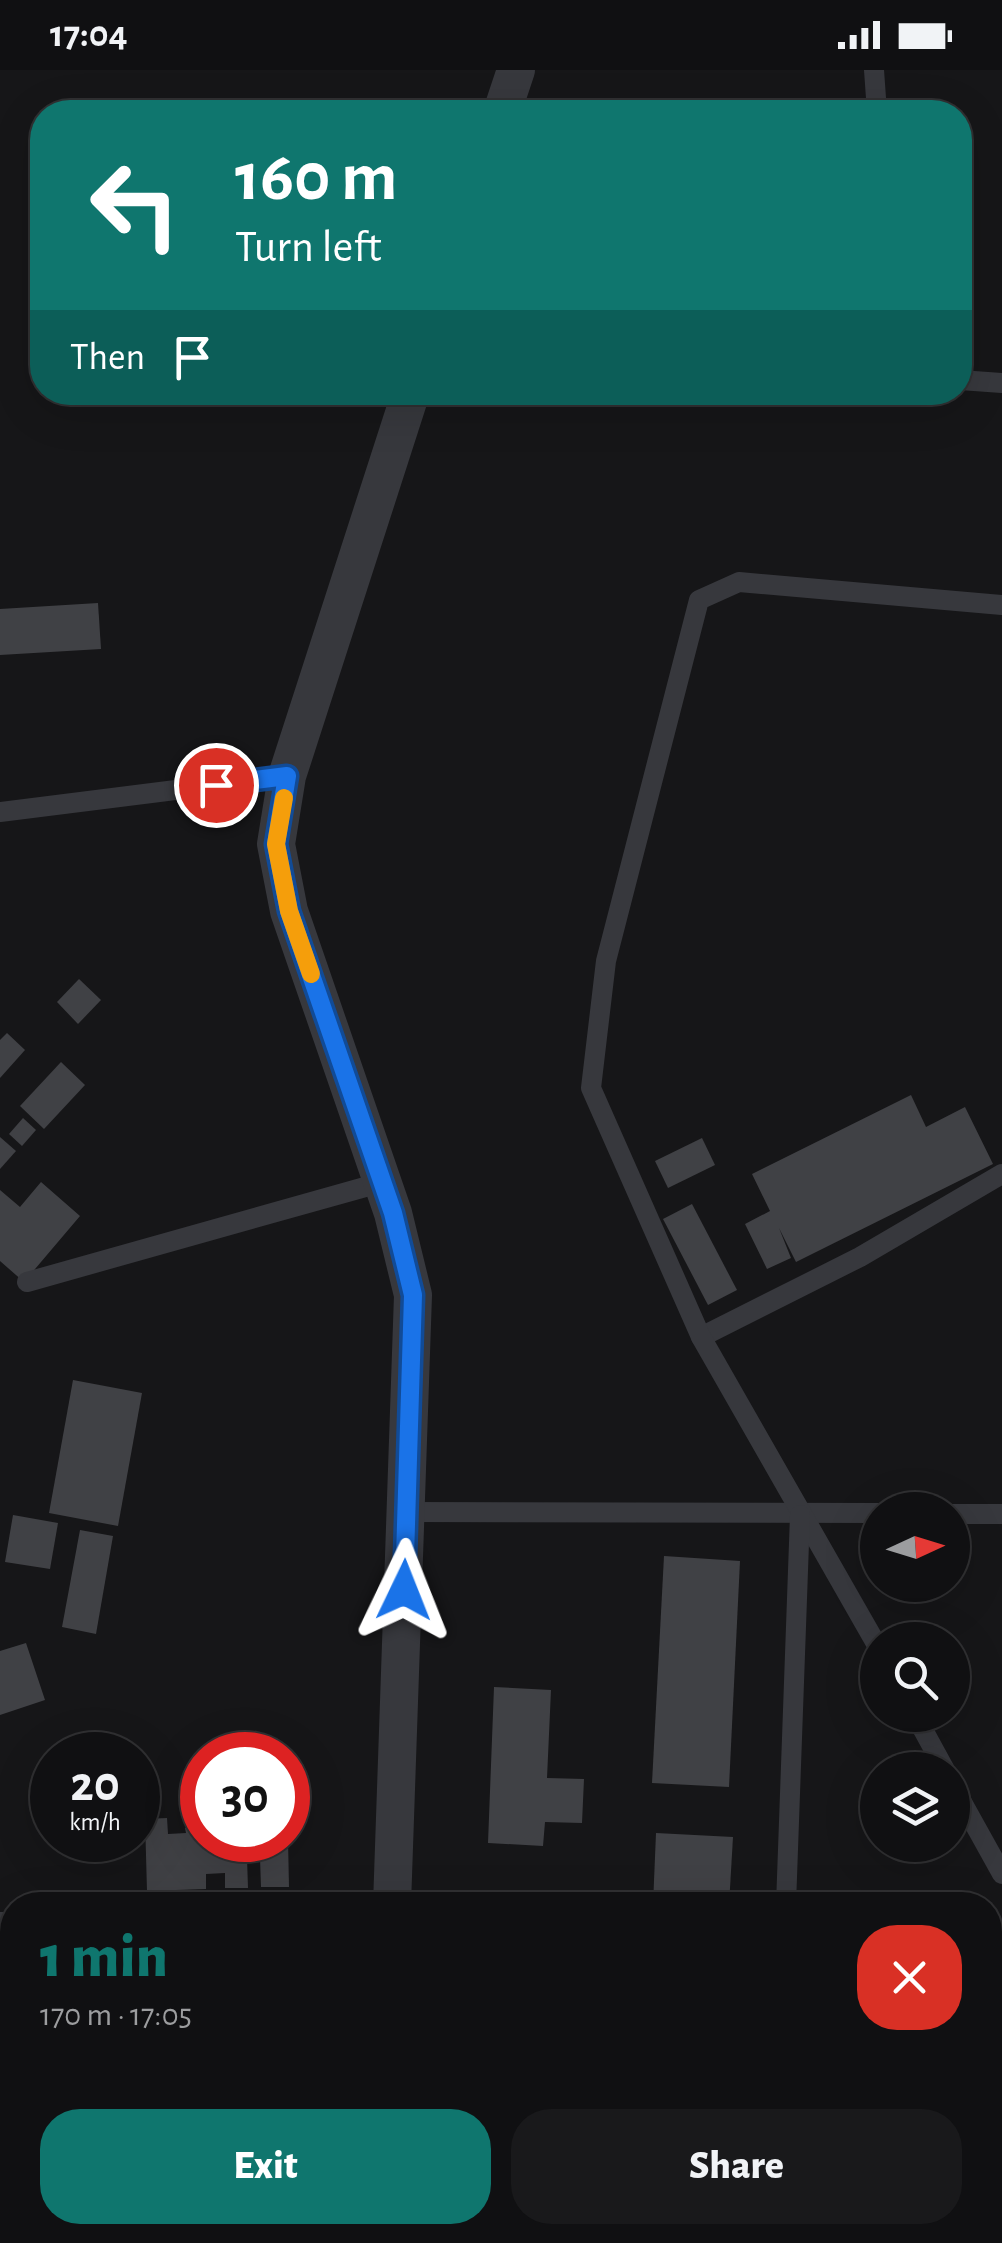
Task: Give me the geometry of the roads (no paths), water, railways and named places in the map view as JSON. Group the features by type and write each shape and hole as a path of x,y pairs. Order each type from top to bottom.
{"street":[{"path":"506,100 516,70"},
{"path":"392,1892 413,1295 382,1182 289,911 276,844 287,776 407,405"}],"lane":[{"path":"874,70 876,100"},
{"path":"972,381 1002,383"},
{"path":"863,1622 701,1337 591,1088 606,961 699,600 740,582 1002,606"},
{"path":"0,812 287,776"},
{"path":"701,1337 860,1257 1002,1174"},
{"path":"28,1282 382,1182"},
{"path":"407,1512 860,1514"},
{"path":"786,1892 800,1513"},
{"path":"970,1514 1002,1514"},
{"path":"970,1816 1002,1874"}]}
